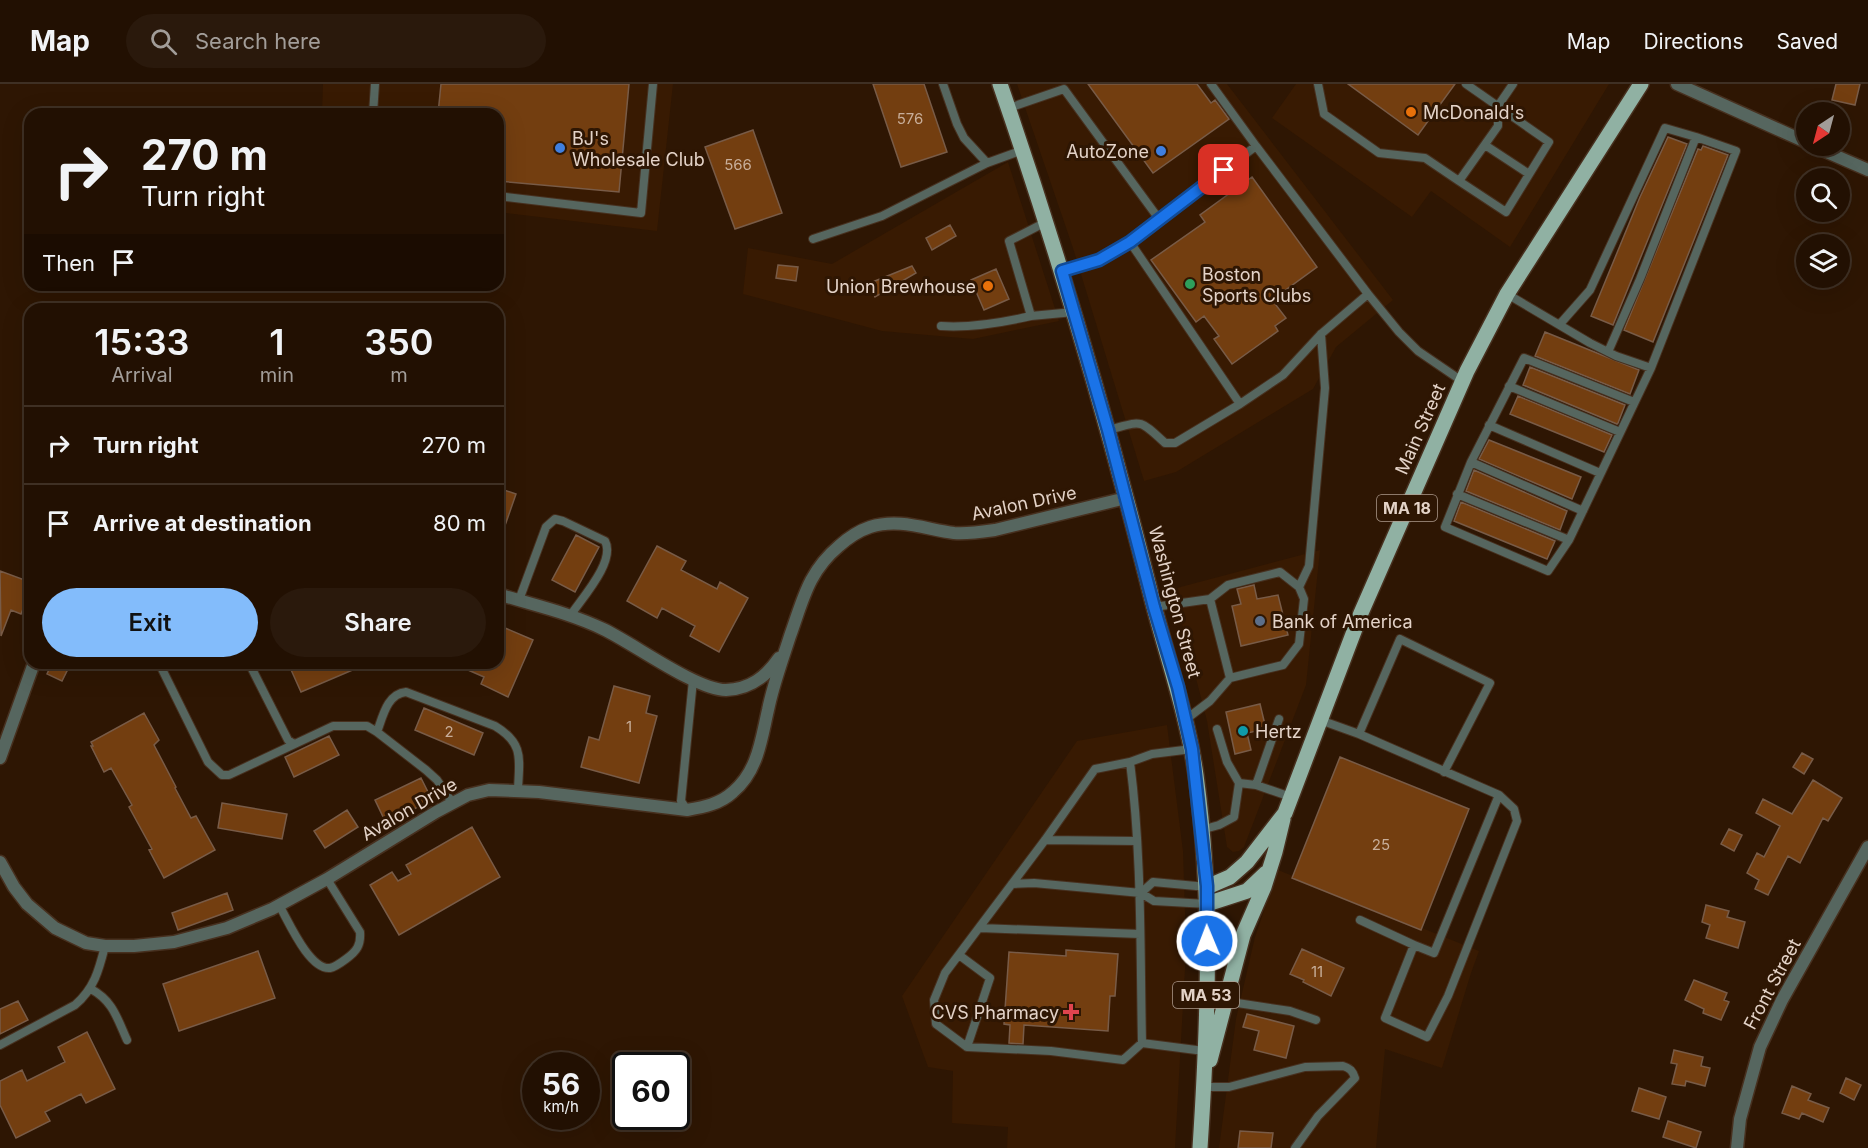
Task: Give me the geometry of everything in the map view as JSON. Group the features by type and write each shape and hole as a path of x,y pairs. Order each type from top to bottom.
{"main road":[{"name":"Washington Street","path":"1000,84 1075,312 1154,607 1178,687 1192,749 1207,886 1204,1087 1200,1148"},
{"name":"Main Street","path":"1207,886 1230,877 1247,862 1284,813 1361,613 1462,381 1508,294 1641,84"},
{"name":"MA 18","path":"1270,869 1284,813"},
{"path":"1207,904 1247,891 1270,869"},
{"path":"1204,1087 1224,1001 1244,935 1270,869"}],"street":[{"path":"1677,84 1796,138"},
{"path":"1836,156 1868,170"},
{"name":"Avalon Drive","path":"0,862 21,896 43,919 71,937 105,946 134,946 174,942 227,928 279,905 327,879 452,802 468,795 489,790 518,790 687,810 719,802 746,778 756,759 785,650 811,578 826,558 851,536 886,523 907,523 937,530 975,533 1126,498"},
{"name":"Avalon Drive","path":"504,596 604,629 693,680 713,688 725,690 741,688 754,683 765,675 785,650"},
{"path":"0,758 32,669"},
{"name":"Front Street","path":"1737,1148 1740,1119 1760,1047 1782,1000 1868,847"}],"lane":[{"path":"373,108 375,84"},
{"path":"504,197 641,213 653,84"},
{"path":"943,84 964,138 987,162"},
{"path":"1211,84 1399,332 1418,351 1462,381"},
{"path":"1318,84 1324,114 1379,153 1425,158 1506,212 1549,142 1466,84"},
{"path":"1459,181 1498,126 1498,106 1512,84"},
{"path":"1008,108 1063,86 1160,219"},
{"path":"1560,324 1590,290 1665,128 1736,152 1651,368 1569,540 1548,572 1445,526 1471,462 1524,358 1634,402"},
{"path":"1608,352 1696,137"},
{"path":"1485,145 1529,174"},
{"path":"1062,271 1099,260 1130,242 1256,146"},
{"path":"813,239 882,216 987,162 1023,150"},
{"path":"1031,316 1009,241 1046,222"},
{"path":"1130,242 1240,404"},
{"path":"1108,430 1144,423 1166,443 1175,443 1283,375 1321,334 1368,294"},
{"path":"1508,294 1590,343 1651,368"},
{"path":"941,326 958,327 1001,323 1031,316 1075,312"},
{"path":"1299,587 1309,566 1325,388 1321,334"},
{"path":"1509,386 1620,432"},
{"path":"1489,425 1600,473"},
{"path":"1471,462 1583,511"},
{"path":"1457,494 1569,540"},
{"path":"519,600 546,526 555,519 562,521 605,541 609,553 605,564 570,616"},
{"path":"1154,607 1210,599 1228,585 1280,572 1299,587 1304,598 1299,644 1283,665 1230,678 1210,701 1185,720"},
{"path":"1210,599 1230,678"},
{"path":"1359,734 1400,639 1490,683 1444,772"},
{"path":"162,669 208,762 215,771 222,775 229,775 333,726 367,726 437,780 452,802"},
{"path":"252,669 288,740 294,744"},
{"path":"687,810 681,801 693,680"},
{"path":"377,732 386,707 398,693 405,692 495,726 508,734 516,745 519,756 518,790"},
{"path":"1257,785 1279,718"},
{"path":"1320,720 1359,734 1499,795 1514,809 1517,821 1448,996 1427,1037 1385,1018 1414,945"},
{"path":"1201,830 1234,817 1239,783 1227,762 1218,729"},
{"path":"1192,749 1152,754 1130,762 1095,768 1045,840 945,973 934,1000 936,1024 967,1047 1051,1052 1123,1060 1142,1043 1204,1051"},
{"path":"1130,762 1141,893 1142,1043"},
{"path":"1239,783 1257,785 1291,797"},
{"path":"1360,920 1434,953 1499,795"},
{"path":"1045,840 1136,841"},
{"path":"279,905 312,961 322,967 330,968 342,963 359,948 360,932 327,879"},
{"path":"1141,893 1153,882 1207,886"},
{"path":"1012,884 1034,883 1141,893 1154,900 1207,904"},
{"path":"980,928 1140,934"},
{"path":"0,1045 85,998 96,979 105,946"},
{"path":"959,955 990,978 967,1047"},
{"path":"91,988 103,995 109,1002 127,1040"},
{"path":"1224,1001 1290,1011 1317,1020"},
{"path":"1204,1087 1229,1087 1305,1067 1343,1066 1348,1068 1353,1072 1354,1078 1318,1116 1295,1148"}],"shaded area":[{"path":"323,84 673,84 657,231 504,213 504,108 322,108"},
{"path":"1017,84 1227,84 1393,300 1336,347 1313,389 1176,472 1144,481 1073,248"},
{"path":"1296,84 1609,84 1510,247 1431,191 1412,217 1272,118"},
{"path":"1008,162 1059,321 973,339 882,331 743,294 748,248 832,264"},
{"path":"1320,550 1306,685 1244,847 1233,852 1227,847 1207,721 1173,589"},
{"path":"1167,725 1183,851 1186,951 1175,1148 1007,1148 1008,1127 952,1123 953,1071 928,1067 902,996 1077,741"},
{"path":"1278,870 1479,951 1442,1068 1385,1049 1376,1148 1219,1148 1236,1019 1255,937"}],"building":[{"name":"BJ's Wholesale Club","path":"441,84 629,84 619,192 504,182 504,108 439,108"},
{"path":"873,84 924,84 947,152 901,167"},
{"name":"AutoZone","path":"1088,84 1197,84 1211,103 1215,100 1229,119 1153,173"},
{"name":"McDonald's","path":"1348,84 1455,84 1418,135"},
{"path":"1836,84 1860,84 1855,105 1850,102 1832,100"},
{"path":"753,130 782,213 735,229 705,147"},
{"path":"1668,137 1687,144 1613,325 1591,316 1640,197"},
{"path":"1703,146 1728,155 1653,342 1624,330 1698,149 1701,150"},
{"path":"1252,177 1317,267 1272,300 1286,318 1275,326 1278,331 1232,364 1214,339 1219,336 1204,316 1196,322 1151,260 1205,222 1200,215"},
{"path":"950,225 956,236 932,250 926,238"},
{"path":"778,265 798,267 796,281 776,278"},
{"path":"912,266 916,273 875,297 870,283"},
{"name":"Union Brewhouse","path":"996,269 1009,299 984,310 971,280"},
{"path":"1545,332 1639,370 1630,394 1535,356"},
{"path":"1530,367 1625,405 1618,423 1523,385"},
{"path":"1518,396 1612,435 1604,452 1510,414"},
{"path":"1489,440 1581,477 1572,499 1479,459"},
{"path":"1474,470 1567,511 1560,530 1466,491"},
{"path":"504,490 516,494 504,528"},
{"path":"1461,502 1555,541 1547,559 1454,521"},
{"path":"576,535 599,547 575,592 552,580"},
{"path":"657,546 686,561 681,570 717,589 720,582 748,598 719,652 690,636 695,626 662,608 657,618 627,601"},
{"path":"0,571 24,580 24,606 21,614 11,610 1,636"},
{"name":"Bank of America","path":"1254,585 1257,599 1278,595 1288,635 1241,646 1232,606 1241,604 1237,589"},
{"path":"504,628 533,640 508,697 481,684 484,677 466,669 504,669"},
{"path":"49,669 68,669 62,681 47,674"},
{"path":"291,669 355,669 301,692"},
{"path":"614,686 650,696 646,713 657,716 639,783 581,767 589,737 599,740"},
{"name":"Hertz","path":"1260,704 1266,729 1247,733 1251,750 1235,754 1226,712"},
{"path":"424,708 483,733 474,755 415,730"},
{"path":"144,713 159,740 154,745 175,788 191,818 196,816 215,850 164,878 149,850 152,849 129,807 132,805 111,768 104,772 91,746 93,746 91,742"},
{"path":"329,736 339,755 294,777 285,757"},
{"path":"1802,753 1813,759 1804,774 1793,767"},
{"path":"1340,757 1469,809 1421,930 1292,878"},
{"path":"421,778 432,800 386,823 375,800"},
{"path":"1813,780 1842,798 1828,821 1823,818 1800,863 1788,856 1768,895 1755,889 1759,880 1747,873 1757,853 1764,857 1780,826 1756,813 1763,799 1792,814"},
{"path":"222,803 287,814 282,839 218,828"},
{"path":"347,810 358,827 325,848 314,831"},
{"path":"472,827 500,877 399,935 370,885 392,872 398,881 411,874 406,865"},
{"path":"1729,829 1742,835 1734,851 1721,844"},
{"path":"227,893 233,910 178,930 172,913"},
{"path":"1706,905 1729,911 1727,917 1745,922 1738,948 1706,938 1710,925 1702,922"},
{"path":"1302,949 1344,968 1331,996 1290,974"},
{"name":"CVS Pharmacy","path":"1066,950 1118,954 1115,996 1110,996 1108,1031 1024,1025 1023,1044 1009,1043 1010,1025 1004,1024 1009,952 1066,956"},
{"path":"258,951 275,998 179,1031 163,984"},
{"path":"1694,980 1727,993 1724,1000 1729,1002 1721,1020 1703,1013 1704,1009 1685,1000"},
{"path":"18,1001 28,1020 0,1034 0,1009"},
{"path":"1247,1014 1294,1026 1286,1058 1254,1050 1259,1031 1243,1027"},
{"path":"87,1032 115,1089 86,1103 81,1094 45,1112 50,1121 16,1138 0,1105 0,1081 22,1070 27,1081 65,1062 58,1047"},
{"path":"1674,1050 1703,1057 1701,1066 1710,1068 1705,1086 1686,1081 1685,1086 1672,1084 1677,1064 1671,1063"},
{"path":"1846,1078 1861,1085 1854,1100 1840,1093"},
{"path":"1792,1086 1811,1094 1808,1100 1829,1108 1823,1122 1802,1113 1799,1119 1782,1113"},
{"path":"1639,1088 1666,1097 1659,1119 1632,1111"},
{"path":"1668,1121 1701,1132 1696,1148 1663,1137"},
{"path":"1240,1131 1273,1133 1271,1148 1238,1148"}],"place":[{"name":"McDonald's","path":"1411,112"},
{"name":"BJ's Wholesale Club","path":"560,148"},
{"name":"AutoZone","path":"1161,151"},
{"name":"Boston Sports Clubs","path":"1190,284"},
{"name":"Union Brewhouse","path":"988,286"},
{"name":"Bank of America","path":"1260,621"},
{"name":"Hertz","path":"1243,731"},
{"name":"CVS Pharmacy","path":"1071,1012"}],"route":[{"path":"1207,941 1207,886 1192,749 1178,687 1062,271 1099,260 1130,242 1224,170"}]}
